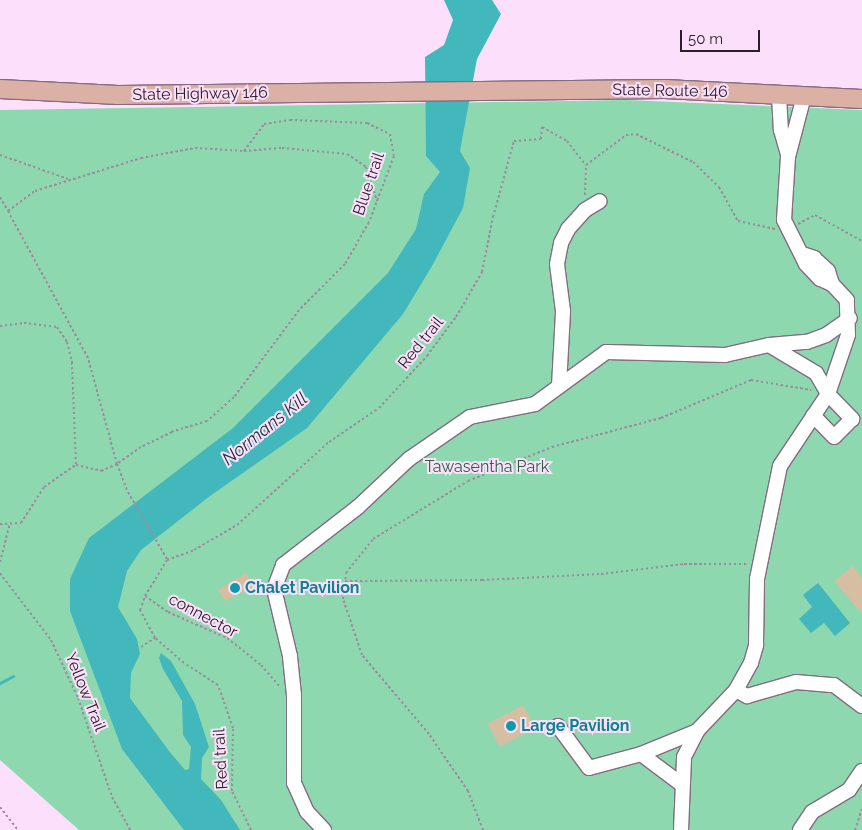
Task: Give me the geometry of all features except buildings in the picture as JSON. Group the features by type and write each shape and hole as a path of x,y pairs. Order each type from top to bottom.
{"main road":[{"name":"State Route 146","path":"401,91 478,89 665,90 862,99"},
{"name":"State Highway 146","path":"0,90 118,95 401,91"}],"lane":[{"path":"779,94 781,130 788,157"},
{"path":"681,830 681,784 684,757 697,731 736,690 751,664 756,645 755,605 760,564 780,466 828,394 838,370 850,318 847,300 832,284 828,271 814,258 802,254 784,220 788,157 804,96"},
{"path":"559,386 563,311 557,264 561,243 568,228 585,210 600,202"},
{"path":"324,830 307,812 294,783 294,696 290,656 274,588 283,564 358,507 409,458 470,418 535,404 606,352 725,356 768,345 807,342 826,335 850,318"},
{"path":"768,345 816,373 828,394 852,419 834,437 814,416"},
{"path":"736,690 747,696 796,682 834,685 862,706"},
{"path":"558,726 589,768 641,754 697,731"},
{"path":"641,754 681,784"},
{"path":"800,830 812,812 849,790 862,771"}],"path":[{"name":"Blue trail","path":"76,465 100,471 117,464 141,447 172,432 207,421 234,396 299,310 345,264 377,202 394,156 390,134 367,123 290,120 264,124 244,151"},
{"name":"Red trail","path":"167,560 194,550 238,525 329,442 380,408 427,356 456,316 482,272 493,217 514,141 541,139 542,127 567,141 586,165"},
{"path":"585,210 586,165 626,135 636,134 693,162 719,187 738,221 788,230 815,215 862,241"},
{"path":"8,211 35,191 141,158 195,148 244,151 282,148 347,154 366,167 377,202"},
{"path":"0,155 70,180"},
{"path":"0,197 88,358 117,464 128,492 167,560 145,596"},
{"path":"0,326 24,323 57,327 67,342 72,362 76,465 44,487 21,523 0,524"},
{"path":"483,830 468,791 429,734 362,655 343,600 346,574 373,539 468,481 552,447 661,418 751,380 828,394"},
{"path":"0,562 10,524"},
{"path":"345,581 482,580 601,574 684,564 760,564"},
{"name":"Yellow Trail","path":"0,572 51,640 78,698 112,797 130,830"},
{"name":"Red trail","path":"145,596 140,610 155,638 184,663 218,684 233,728 232,791 251,830"},
{"name":"connector","path":"145,596 168,612 227,638 261,665 280,688 294,696"},
{"path":"141,647 155,638"},
{"path":"0,808 18,830"},
{"path":"855,830 862,810"}],"green space":[{"name":"Tawasentha Park","path":"626,100 862,110 862,830 79,830 0,760 0,110"}],"water":[{"name":"Normans Kill","path":"444,0 492,0 501,14 477,59 460,151 470,168 463,208 432,266 403,314 307,428 210,496 141,550 127,571 118,607 137,639 140,654 131,673 130,698 169,751 185,770 189,769 191,747 183,735 182,701 163,669 159,658 161,653 171,661 195,704 209,747 202,758 201,779 221,800 240,830 184,830 122,749 70,611 70,579 89,538 233,428 388,273 416,229 424,194 440,172 426,156 425,57 444,45 453,20"},
{"path":"818,583 850,623 835,636 824,623 811,633 799,619 812,607 803,595"}],"waterway":[{"path":"0,683 13,676"}],"place":[{"name":"Chalet Pavilion","path":"235,588"},
{"name":"Large Pavilion","path":"511,726"}]}
